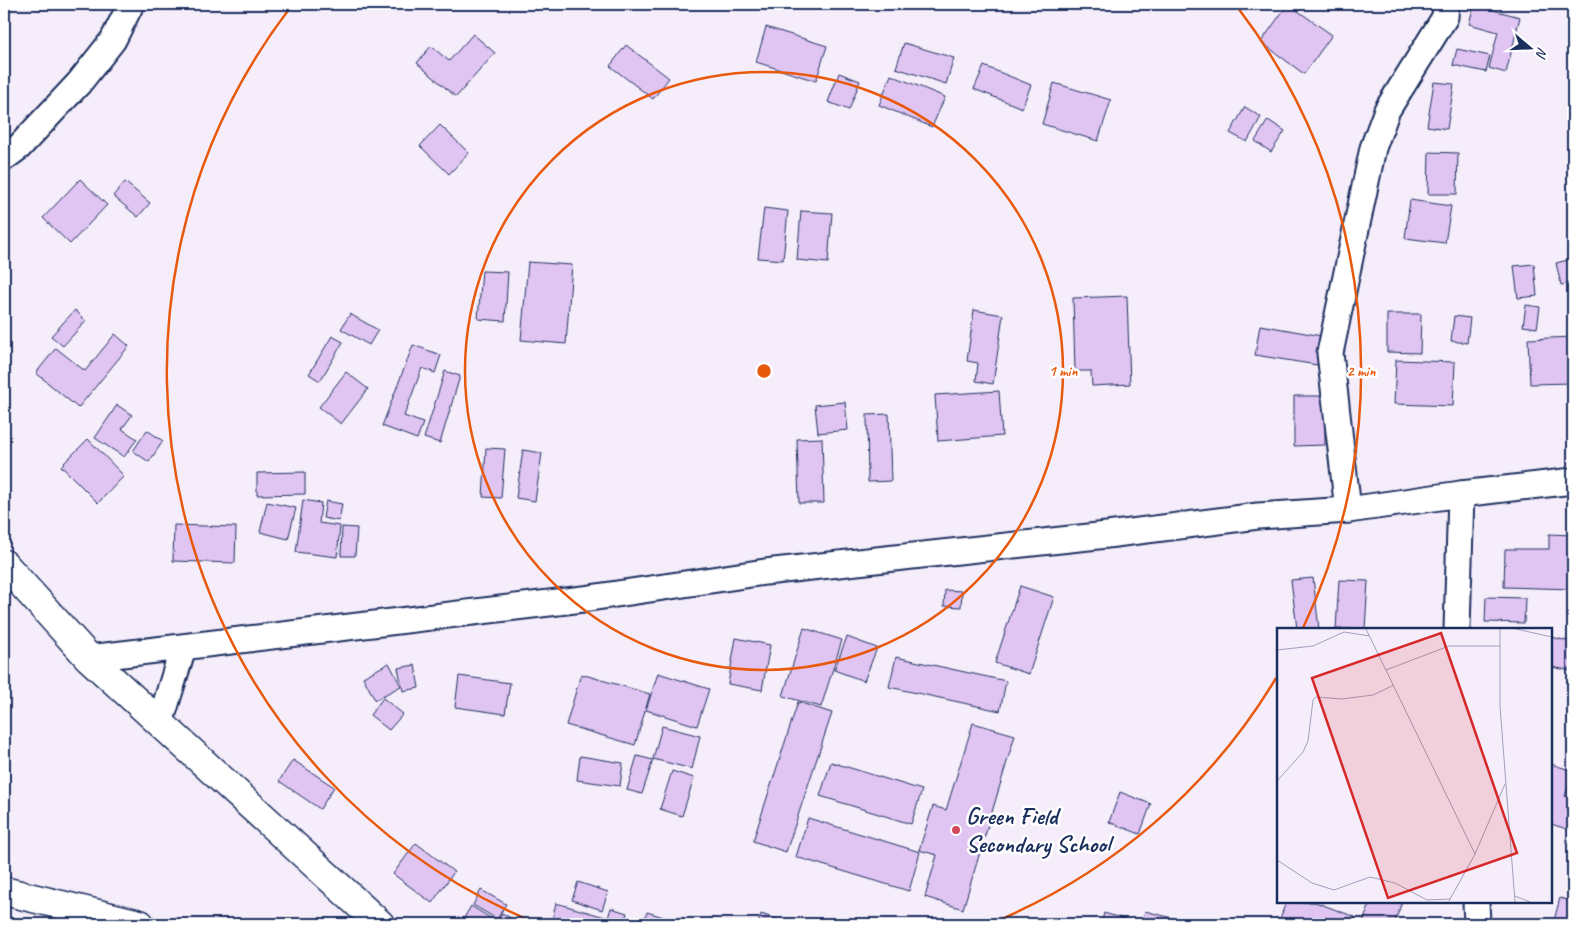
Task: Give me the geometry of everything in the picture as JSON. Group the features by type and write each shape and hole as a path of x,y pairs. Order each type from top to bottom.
{"street":[{"path":"4,158 18,147 79,83 112,40 131,4"},
{"path":"1348,510 1330,354 1373,148 1387,110 1445,17 1446,4"},
{"path":"89,658 582,599 765,572 1088,537 1258,516 1348,510 1573,481"},
{"path":"1457,628 1461,494"},
{"path":"4,564 89,658 380,924"},
{"path":"160,723 183,648"},
{"path":"4,891 140,924"},
{"path":"1476,903 1477,924"}],"building":[{"path":"1288,4 1332,35 1304,74 1261,42"},
{"path":"1474,5 1520,17 1506,73 1489,68 1498,32 1469,24"},
{"path":"766,27 827,46 816,81 756,62"},
{"path":"473,34 495,53 456,97 417,63 431,46 449,61"},
{"path":"904,43 954,58 946,84 896,68"},
{"path":"626,45 669,78 653,99 610,66"},
{"path":"1457,49 1490,56 1486,72 1453,65"},
{"path":"984,66 1031,85 1022,108 974,89"},
{"path":"839,73 860,81 849,110 828,102"},
{"path":"891,75 945,97 932,127 879,105"},
{"path":"1434,82 1454,84 1447,129 1427,126"},
{"path":"1054,83 1111,100 1098,141 1042,124"},
{"path":"1245,107 1261,117 1247,142 1230,133"},
{"path":"1268,120 1285,131 1271,152 1255,141"},
{"path":"440,125 469,153 449,174 420,146"},
{"path":"1429,152 1458,153 1457,194 1428,194"},
{"path":"80,179 107,205 70,244 43,218"},
{"path":"125,182 150,203 138,217 113,196"},
{"path":"1410,200 1451,206 1445,243 1405,238"},
{"path":"764,208 788,211 783,260 758,258"},
{"path":"801,211 832,213 828,263 797,260"},
{"path":"1572,259 1573,283 1561,285 1556,263"},
{"path":"528,262 572,265 566,344 521,340"},
{"path":"1534,264 1537,296 1518,298 1514,266"},
{"path":"482,271 508,272 505,321 478,319"},
{"path":"1127,296 1130,384 1092,386 1091,371 1075,371 1073,298"},
{"path":"1526,305 1540,307 1537,328 1523,326"},
{"path":"75,310 86,321 63,346 51,336"},
{"path":"974,310 1003,315 993,384 976,381 978,363 967,361"},
{"path":"350,314 378,330 369,345 341,329"},
{"path":"1387,314 1421,314 1420,353 1387,352"},
{"path":"1454,316 1470,318 1467,343 1451,341"},
{"path":"1260,325 1322,336 1317,365 1255,355"},
{"path":"115,334 129,346 78,408 36,373 56,348 85,371"},
{"path":"332,336 343,342 320,381 309,374"},
{"path":"1573,337 1573,383 1530,384 1528,339"},
{"path":"413,345 441,355 435,373 422,368 404,416 423,423 417,439 382,426"},
{"path":"1396,360 1455,362 1453,406 1394,404"},
{"path":"445,371 460,376 440,443 424,438"},
{"path":"346,372 368,389 341,424 319,407"},
{"path":"999,391 1002,436 938,441 935,395"},
{"path":"1294,396 1325,396 1325,445 1294,446"},
{"path":"845,402 848,430 818,433 815,405"},
{"path":"117,405 132,415 122,429 137,439 124,457 95,438"},
{"path":"889,414 891,481 868,482 867,415"},
{"path":"147,430 163,441 149,462 133,451"},
{"path":"822,438 824,503 799,503 797,439"},
{"path":"88,439 124,476 98,503 61,466"},
{"path":"486,448 505,449 501,498 483,497"},
{"path":"523,450 542,453 535,501 516,498"},
{"path":"305,472 305,494 257,495 257,473"},
{"path":"303,500 321,503 319,523 340,526 337,557 296,552"},
{"path":"326,501 342,504 339,521 323,518"},
{"path":"267,502 296,508 288,539 260,532"},
{"path":"174,525 236,527 235,563 173,561"},
{"path":"342,527 357,528 355,556 341,556"},
{"path":"1549,534 1573,535 1573,589 1504,587 1505,549 1549,549"},
{"path":"1313,578 1319,628 1297,628 1291,580"},
{"path":"1339,580 1368,581 1365,628 1336,628"},
{"path":"1020,586 1054,597 1029,674 995,663"},
{"path":"945,590 962,591 961,607 944,606"},
{"path":"1486,597 1525,598 1524,623 1485,622"},
{"path":"804,628 842,640 821,707 783,696"},
{"path":"847,637 877,648 864,681 834,670"},
{"path":"1552,637 1573,642 1573,671 1552,667"},
{"path":"736,638 770,645 762,690 728,684"},
{"path":"896,657 1006,681 1000,711 889,687"},
{"path":"389,663 401,686 375,700 363,677"},
{"path":"415,665 419,688 403,691 398,668"},
{"path":"658,673 709,689 697,726 646,710"},
{"path":"581,674 650,694 635,745 566,725"},
{"path":"459,676 510,683 505,714 455,707"},
{"path":"383,698 403,714 389,730 370,715"},
{"path":"798,702 832,713 786,852 753,841"},
{"name":"Green Field Secondary School","path":"973,723 1015,735 963,909 925,897 937,855 919,850 933,806 946,810"},
{"path":"662,726 700,736 692,769 653,759"},
{"path":"580,756 623,763 620,786 577,780"},
{"path":"637,756 653,760 642,794 627,790"},
{"path":"293,760 334,787 320,809 279,781"},
{"path":"831,762 922,790 911,824 820,796"},
{"path":"1552,764 1573,771 1565,796 1573,799 1573,831 1552,824"},
{"path":"672,771 694,778 682,816 660,809"},
{"path":"1120,792 1151,804 1140,834 1109,822"},
{"path":"808,818 920,852 909,891 796,857"},
{"path":"416,843 454,872 432,903 393,874"},
{"path":"578,882 608,892 602,910 572,900"},
{"path":"481,890 506,904 497,919 473,905"},
{"path":"1560,898 1573,902 1573,924 1553,924"},
{"path":"556,903 605,917 603,924 551,924"},
{"path":"1286,903 1318,903 1355,917 1352,924 1278,924"},
{"path":"1371,903 1402,903 1394,924 1362,924"},
{"path":"471,906 497,922 502,913 521,924 474,924 464,918"},
{"path":"611,908 627,913 624,924 606,924"},
{"path":"1145,911 1184,921 1183,924 1141,924"},
{"path":"647,912 667,918 665,924 643,924"},
{"path":"1104,913 1137,923 1101,924"},
{"path":"761,914 779,920 778,924 758,924"}],"place":[{"name":"Green Field Secondary School","path":"956,830"}]}
